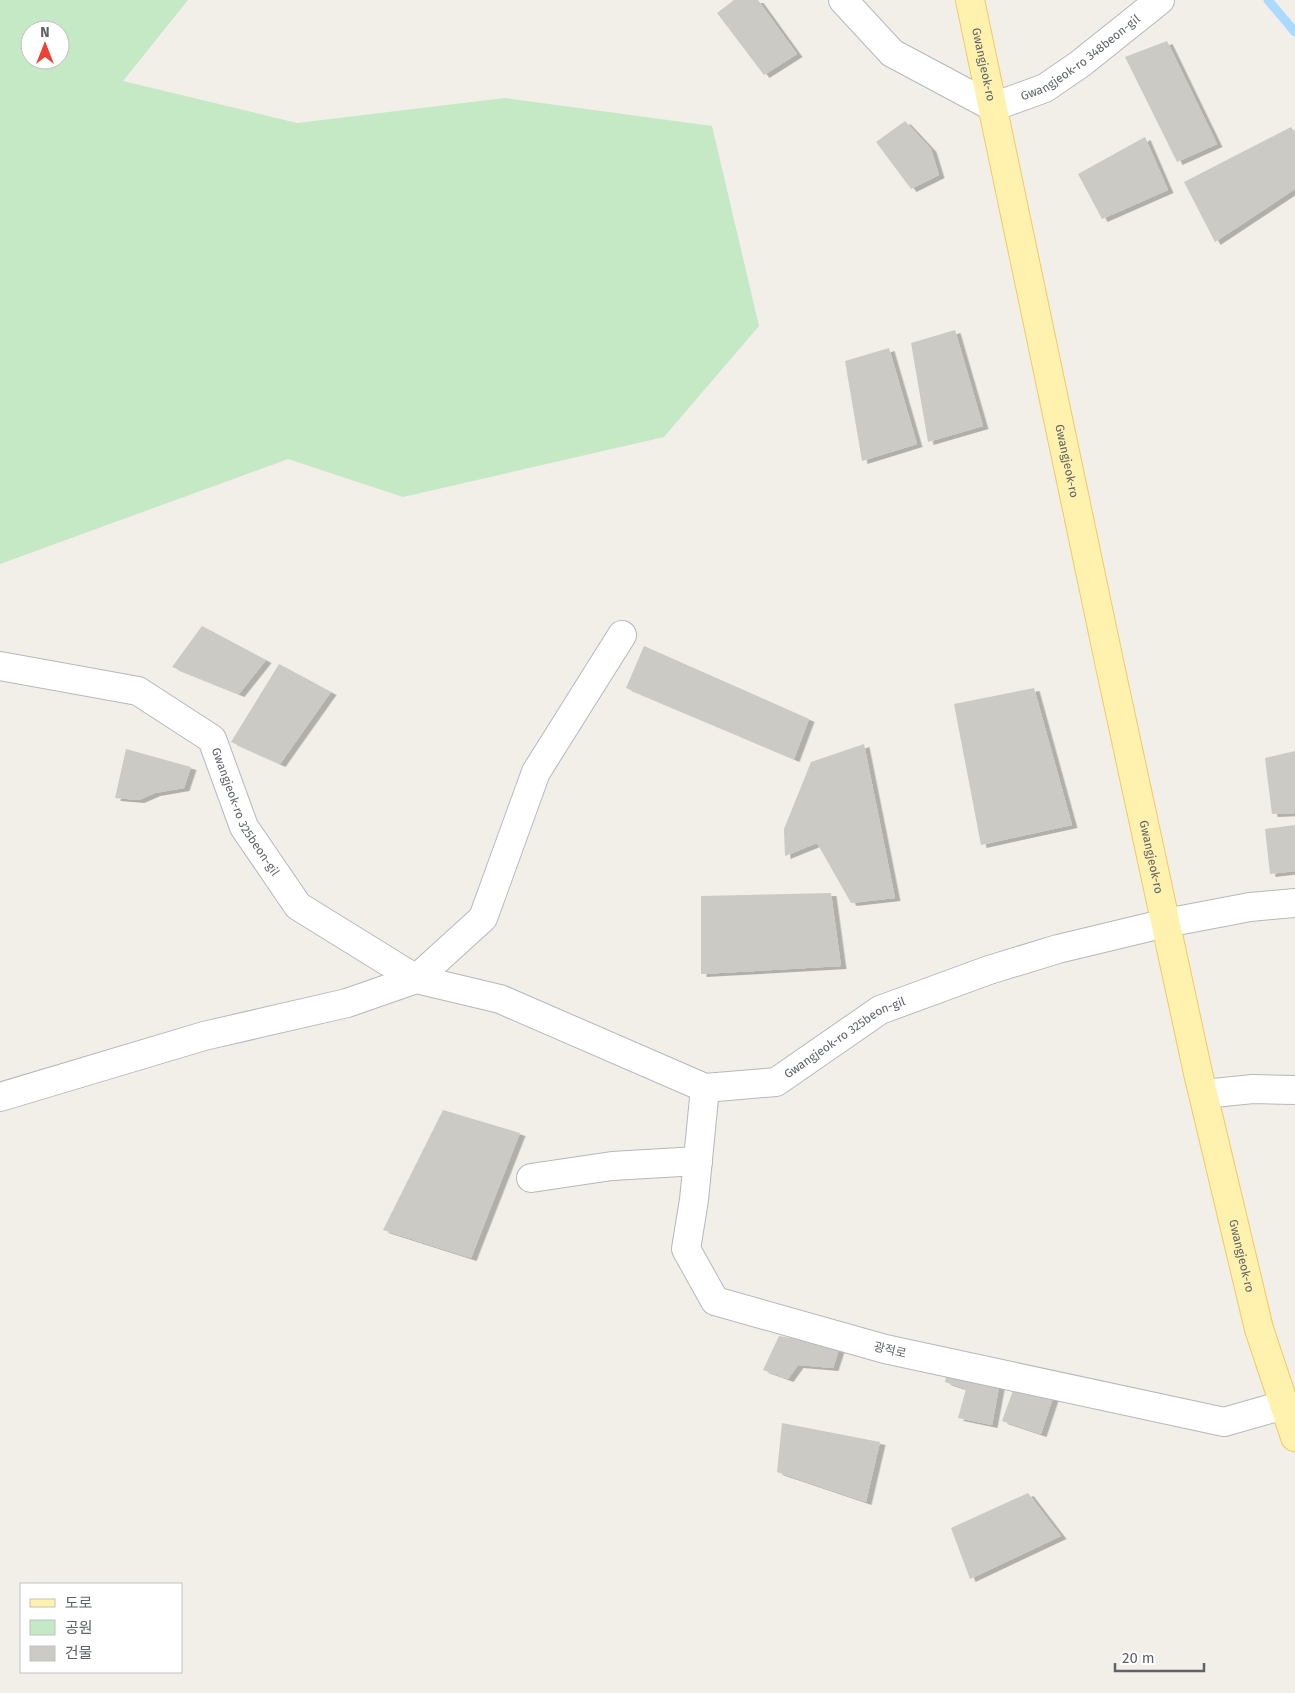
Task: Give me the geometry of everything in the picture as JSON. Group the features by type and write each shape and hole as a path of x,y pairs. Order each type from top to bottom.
{"main road":[{"name":"Gwangjeok-ro","path":"970,0 1201,1084 1258,1329 1295,1436"}],"street":[{"path":"844,0 892,53 993,107"},
{"name":"Gwangjeok-ro 348beon-gil","path":"993,107 1045,88 1080,64 1160,0"},
{"path":"0,1097 204,1036 348,1003 416,978 483,918 536,772 622,635"},
{"name":"Gwangjeok-ro 325beon-gil","path":"0,666 138,691 212,739 244,827 298,906 416,978 500,999 705,1088 776,1082 880,1010 989,970 1058,949 1167,930"},
{"path":"1167,930 1250,907 1295,903"},
{"path":"1201,1084 1254,1089 1295,1090"},
{"name":"광적로","path":"705,1088 694,1200 686,1249 715,1301 885,1349 1224,1422 1284,1406"},
{"path":"531,1178 612,1166 698,1161"}],"green space":[{"path":"0,0 188,0 123,81 297,123 505,98 712,126 759,326 664,437 403,497 288,459 0,564"}],"building":[{"path":"734,0 758,0 797,54 764,75 717,13"},
{"path":"1167,41 1217,144 1177,162 1125,57"},
{"path":"905,121 931,149 939,175 911,189 876,142"},
{"path":"1291,127 1295,132 1295,189 1215,242 1184,182"},
{"path":"1145,137 1168,190 1102,219 1078,174"},
{"path":"955,330 983,426 928,442 911,343"},
{"path":"889,348 917,444 862,461 845,361"},
{"path":"202,626 266,660 239,694 172,667"},
{"path":"644,646 809,719 794,759 626,688"},
{"path":"279,664 331,692 280,764 231,742"},
{"path":"1034,688 1072,825 981,845 954,704"},
{"path":"864,744 895,898 851,903 817,843 785,856 784,829 811,762"},
{"path":"126,749 191,767 184,788 155,793 139,800 115,798"},
{"path":"1295,751 1295,813 1272,814 1265,758"},
{"path":"1295,825 1295,871 1270,874 1265,829"},
{"path":"831,893 841,966 701,974 701,896"},
{"path":"443,1110 520,1133 471,1258 383,1230"},
{"path":"779,1336 840,1346 833,1368 798,1365 788,1379 763,1370"},
{"path":"948,1367 1000,1382 992,1425 958,1418 966,1389 945,1382"},
{"path":"1016,1382 1054,1395 1041,1434 1002,1421"},
{"path":"782,1423 880,1442 866,1502 777,1472"},
{"path":"1028,1493 1061,1536 970,1579 951,1528"}],"waterway":[{"path":"1268,0 1295,32"}]}
